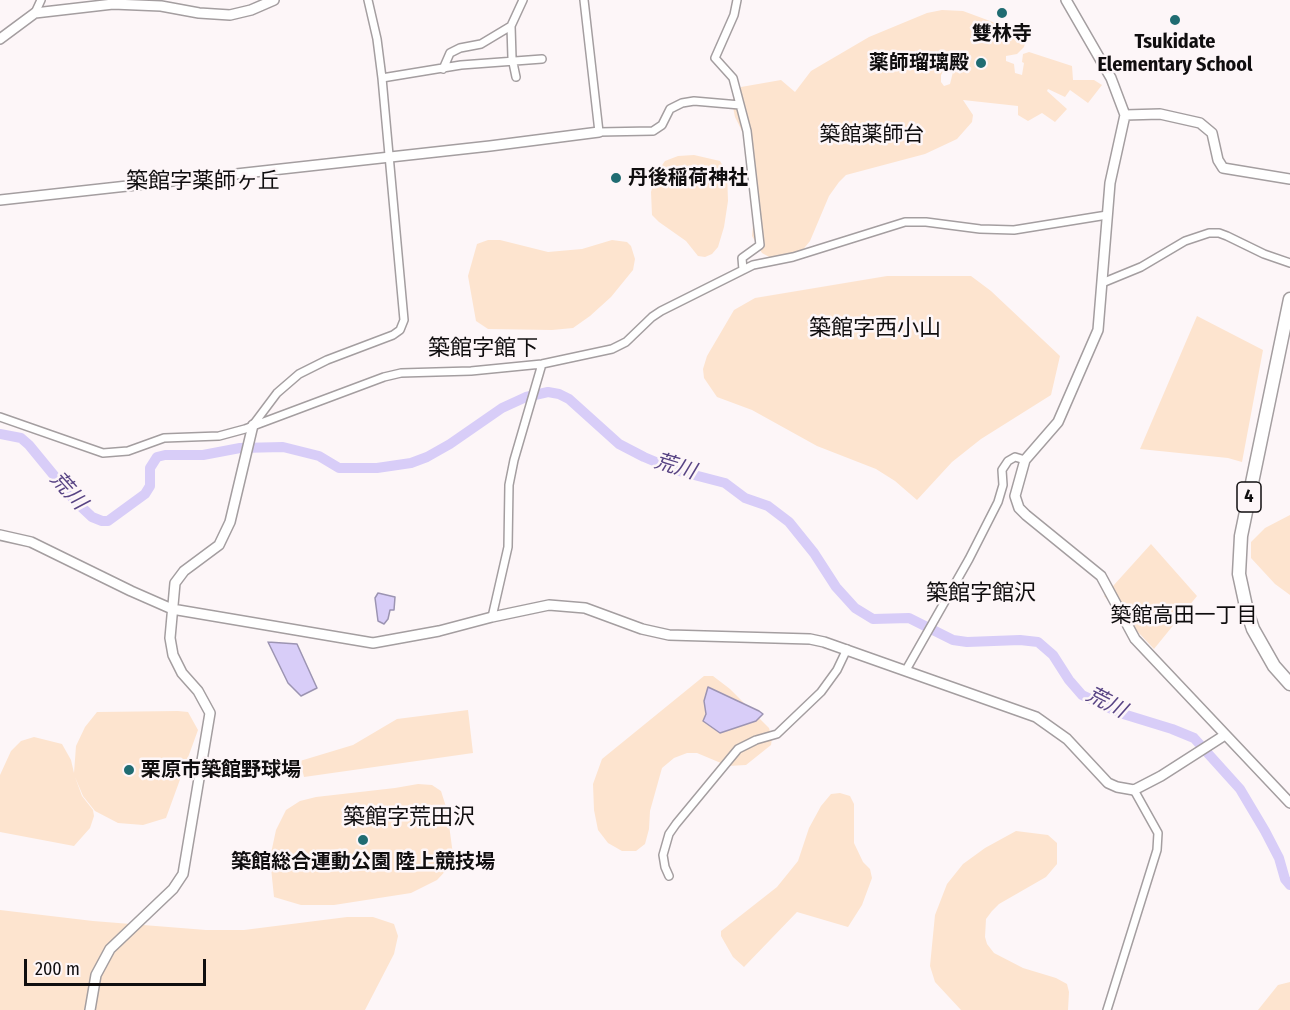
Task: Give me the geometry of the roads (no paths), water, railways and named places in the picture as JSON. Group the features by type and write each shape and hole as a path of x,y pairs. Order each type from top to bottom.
{"highway":[{"name":"4","path":"1290,299 1240,536 1239,574 1247,611 1254,629 1274,666 1290,684"}],"street":[{"path":"0,39 35,13 41,0"},
{"path":"35,13 113,4 161,6 200,13 230,15 274,0"},
{"path":"90,1010 96,975 110,949 174,889 183,874 210,713 198,691 182,673 174,655 170,638 175,583 184,571 219,545 230,522 253,425 277,393 299,374 327,360 393,335 400,330 404,320 382,78 377,39 368,0"},
{"path":"516,77 511,26 523,0"},
{"path":"584,0 599,132"},
{"path":"737,0 734,15 715,58 733,78 747,131 759,245 742,258 743,270"},
{"path":"1066,0 1106,69 1125,115 1115,155 1107,215 1098,330 1058,423 1024,460 1015,496 1019,508 1026,515 1101,576 1135,639 1290,803"},
{"path":"443,69 450,53 460,48 481,44 511,26"},
{"path":"382,78 461,65 542,59"},
{"path":"0,200 599,132 653,131 662,125 670,109 682,103 694,101 740,105"},
{"path":"1125,115 1160,114 1189,119 1204,125 1212,133 1218,160 1223,168 1290,179"},
{"path":"0,417 90,450 116,453 164,438 219,436 363,384 401,373 471,371 542,364 612,349 626,342 661,310 753,265 793,257 905,222 1014,230 1107,215"},
{"path":"1102,283 1141,267 1185,241 1209,233 1219,233 1264,254 1290,263"},
{"path":"492,617 508,547 509,485 542,364"},
{"path":"906,670 969,559 998,502 1003,485 1002,470 1008,461 1015,457 1024,460"},
{"path":"0,535 31,542 172,609 373,643 439,631 549,604 585,608 642,629 669,635 810,639 847,649 1036,717 1067,739 1108,783 1134,790 1161,776 1225,735"},
{"path":"669,876 664,867 663,855 669,834 676,824 738,749 756,740 777,734 821,692 837,670 847,649"},
{"path":"1107,1010 1157,850 1158,834 1134,790"}],"waterway":[{"name":"荒川","path":"0,434 21,438 75,501 92,517 108,521 145,494 150,486 150,468 157,457 203,455 240,448 283,447 319,456 339,468 377,468 411,463 450,444 502,408 526,397 548,392 559,394 569,399 619,444 675,470 725,483 745,498 768,506 789,522 814,553 836,587 855,608 873,619 909,618 953,640 967,642 1020,640 1038,642 1053,655 1082,695 1120,713 1194,738 1240,789 1265,831 1279,858 1285,879 1290,885"}],"place":[{"name":"雙林寺","path":"1002,13"},
{"name":"Tsukidate Elementary School","path":"1175,20"},
{"name":"薬師瑠璃殿","path":"981,63"},
{"name":"丹後稲荷神社","path":"616,178"},
{"name":"栗原市築館野球場","path":"129,770"},
{"name":"築館総合運動公園 陸上競技場","path":"363,840"}],"district":[{"name":"築館薬師台","path":"872,135"},
{"name":"築館字薬師ヶ丘","path":"203,182"},
{"name":"築館字西小山","path":"875,329"},
{"name":"築館字館下","path":"483,349"},
{"name":"築館字館沢","path":"981,594"},
{"name":"築館高田一丁目","path":"1184,616"},
{"name":"築館字荒田沢","path":"409,818"}]}
